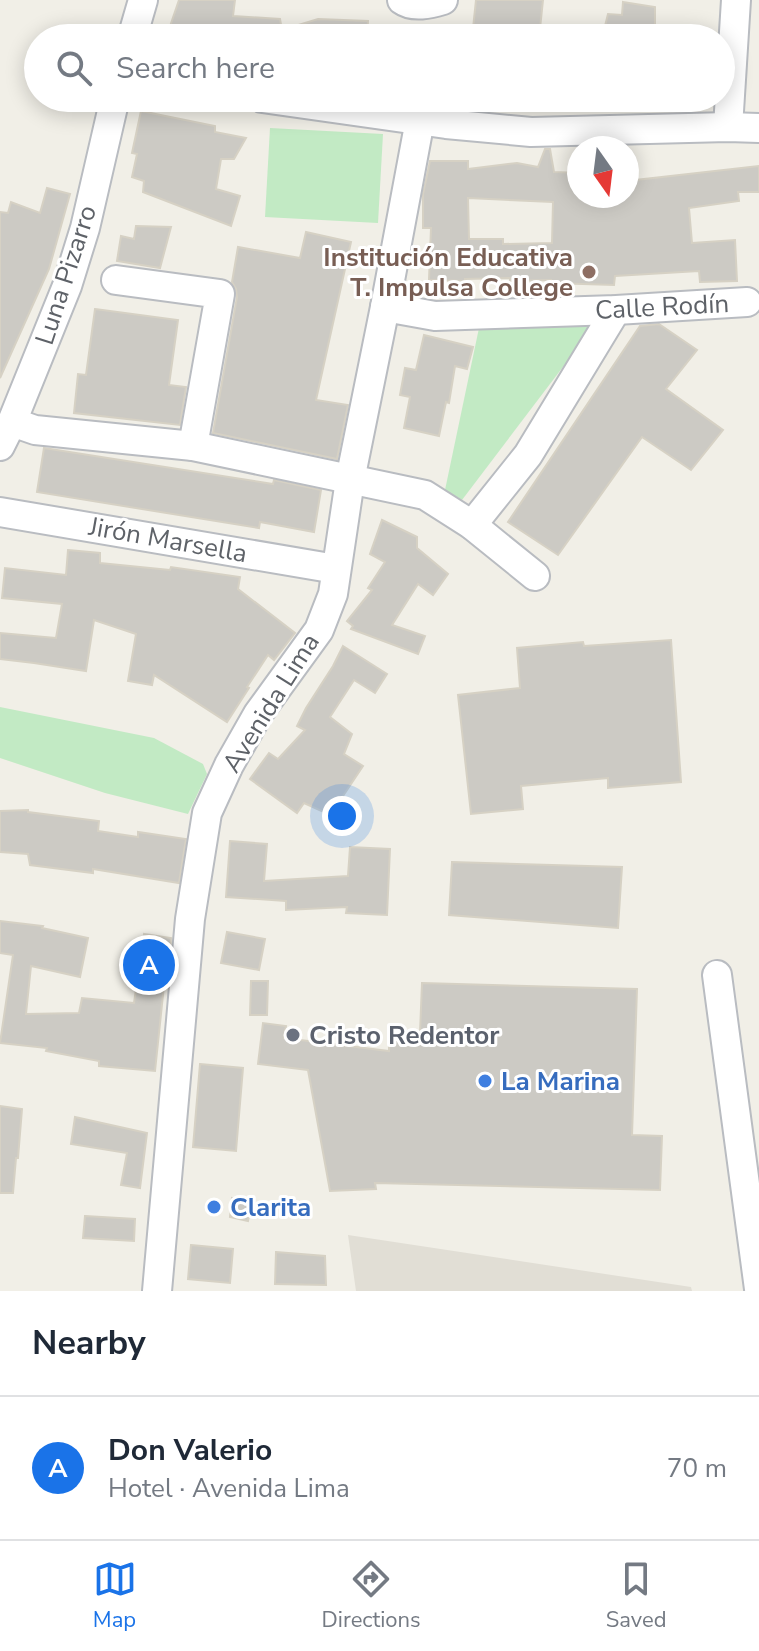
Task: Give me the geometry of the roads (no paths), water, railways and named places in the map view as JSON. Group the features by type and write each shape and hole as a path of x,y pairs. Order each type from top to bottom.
{"street":[{"path":"136,24 143,0"},
{"path":"402,0 406,4 429,4 443,0"},
{"path":"734,24 736,0"},
{"name":"Luna Pizarro","path":"6,434 67,286 85,228 112,112"},
{"path":"363,112 531,132 759,128"},
{"path":"728,127 729,112"},
{"name":"Avenida Lima","path":"157,1291 190,919 207,813 229,765 258,714 319,630 333,594 350,480 420,120"},
{"path":"116,280 220,294 193,446"},
{"name":"Calle Rodín","path":"385,307 435,316 747,302"},
{"path":"472,525 528,455 616,310"},
{"path":"6,434 35,430 193,446 425,495 472,525 535,576"},
{"name":"Jirón Marsella","path":"0,512 336,569"},
{"path":"717,975 759,1289"}],"place":[{"name":"Institución Educativa T. Impulsa College","path":"589,272"},
{"name":"Don Valerio","path":"149,965"},
{"name":"Cristo Redentor","path":"293,1035"},
{"name":"La Marina","path":"485,1081"},
{"name":"Clarita","path":"214,1207"}]}
